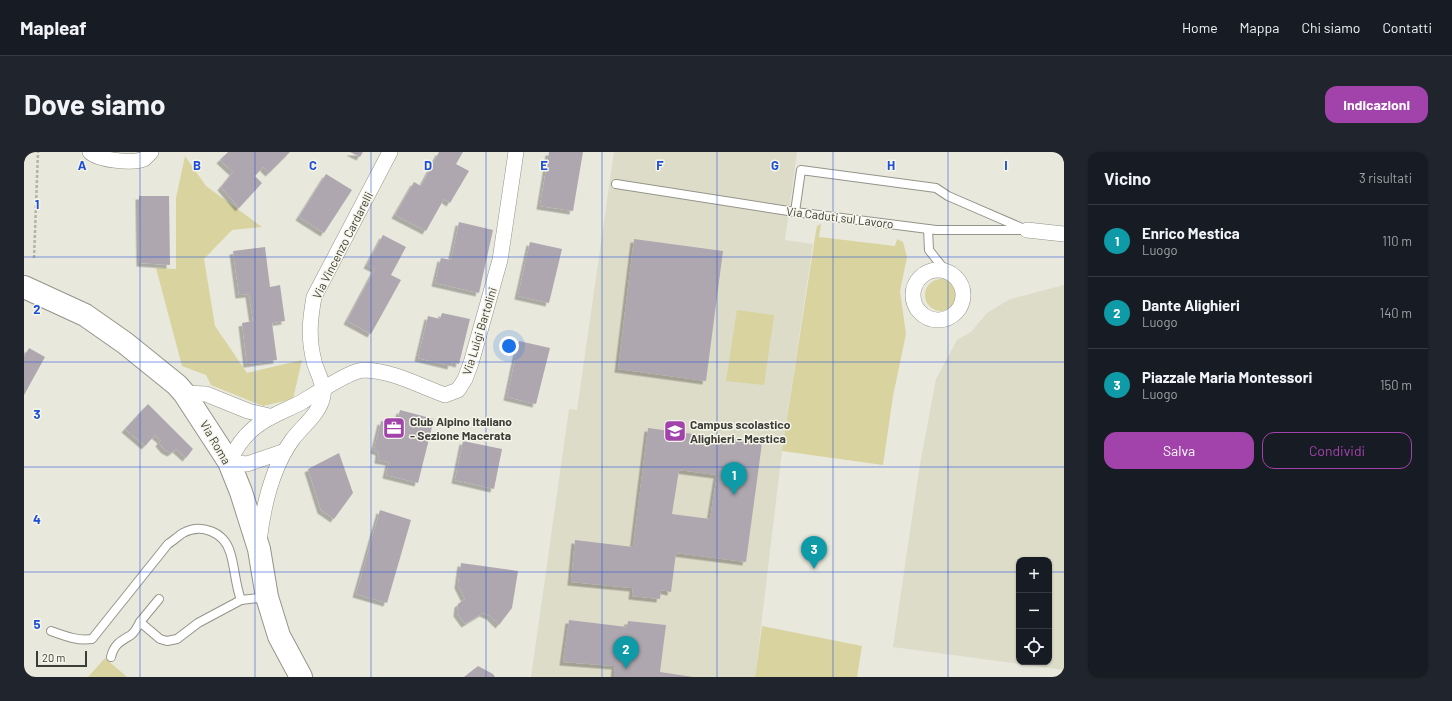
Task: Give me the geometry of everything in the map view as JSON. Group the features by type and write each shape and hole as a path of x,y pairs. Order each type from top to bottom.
{"main road":[{"name":"Via Roma","path":"24,288 85,315 125,343 177,385 184,393 228,462 241,492 259,549 267,597 279,636 301,677"}],"street":[{"path":"90,152 94,156 126,162 143,159 151,152"},
{"name":"Via Vincenzo Cardarelli","path":"323,388 314,361 310,340 309,321 314,297 390,152"},
{"name":"Via Luigi Bartolini","path":"228,462 237,445 253,428 269,416 303,401 323,388 362,370 387,371 445,395 458,390 465,379 471,363 500,260 516,152"},
{"name":"Via Caduti sul Lavoro","path":"1026,230 1064,234"},
{"path":"259,549 264,513 272,481 285,451 292,440 318,411 323,395 323,388"},
{"path":"184,393 206,394 248,411 269,416"},
{"path":"228,462 247,464 285,451"}],"lane":[{"path":"795,212 800,170 936,188 948,196 1026,230"},
{"name":"Via Caduti sul Lavoro","path":"616,184 795,212 928,229 1026,230"},
{"path":"928,229 929,250 944,269"},
{"path":"51,631 72,638 83,640 92,639 168,544 184,532 200,529 209,529 220,536 230,550 241,600"},
{"path":"140,622 160,639 167,641 177,639 198,623 241,600 267,597"},
{"path":"111,657 113,649 117,643 133,634 140,622 159,599"}],"path":[{"path":"34,258 38,152"}],"shaded area":[{"name":"Campus scolastico Alighieri - Mestica","path":"614,152 797,152 785,240 813,244 782,451 755,677 531,677 569,409 577,410"},
{"path":"185,156 206,186 262,227 232,230 204,259 215,326 247,373 302,360 293,399 263,406 211,385 206,375 182,366 156,268 176,269 176,198"},
{"path":"821,224 819,237 895,246 897,239 903,242 907,257 900,291 906,334 893,396 883,465 782,451 816,231 817,226"},
{"path":"938,279 944,279 954,286 957,295 956,301 950,308 944,311 938,311 928,304 925,298 925,292 932,282"},
{"path":"1064,285 1064,670 1027,665 1052,665 1052,557 1016,557 1016,664 893,647 919,470 936,379 957,340 971,332 987,313 1010,299"},
{"path":"737,310 774,315 764,385 726,381"},
{"path":"762,626 862,646 857,677 755,677"},
{"path":"105,658 127,677 88,677"}],"building":[{"path":"228,152 290,152 269,173 263,167 255,176 262,183 239,208 221,187 233,172 220,160"},
{"path":"350,152 363,152 360,157"},
{"path":"439,152 463,152 456,164 469,171 450,203 444,199 426,231 395,215 414,182 421,186"},
{"path":"549,152 583,152 573,211 540,206"},
{"path":"326,174 352,190 324,233 299,217"},
{"path":"139,196 169,196 170,265 140,263"},
{"path":"459,222 493,230 479,293 435,283 441,258 451,260"},
{"path":"383,235 406,247 391,275 401,280 371,334 347,321 375,269 367,265"},
{"path":"634,239 723,251 706,381 618,369"},
{"path":"530,242 562,249 549,303 518,296"},
{"path":"265,247 270,287 280,285 285,321 272,323 277,360 247,364 242,323 253,321 249,294 239,295 233,251"},
{"path":"442,313 470,319 459,364 452,362 451,366 418,358 428,316 440,319"},
{"path":"519,341 550,348 536,404 507,397"},
{"path":"29,348 45,357 24,395 24,357"},
{"path":"148,404 193,449 186,458 176,449 171,453 165,450 159,443 161,440 155,435 145,446 125,429"},
{"path":"400,410 434,419 418,483 386,475 389,462 378,460 379,452 374,450 381,421 396,425"},
{"path":"648,428 762,443 746,562 676,553 671,592 661,590 660,599 632,596 633,588 571,582 575,540 633,547","holes":["679,470 717,475 710,519 672,514"]},
{"path":"463,441 502,449 494,489 455,480"},
{"path":"339,453 353,493 334,519 321,510 308,469"},
{"path":"380,510 411,520 387,603 356,594"},
{"path":"461,563 518,571 512,608 499,625 490,616 483,613 465,624 457,613 458,604 465,599 458,585"},
{"path":"569,620 627,627 628,621 666,625 660,672 693,677 614,677 615,666 563,662"},
{"path":"478,666 493,674 495,677 464,677"}],"place":[{"name":"Club Alpino Italiano - Sezione Macerata","path":"394,428"},
{"name":"Campus scolastico Alighieri - Mestica","path":"675,431"},
{"name":"Enrico Mestica","path":"734,495"},
{"name":"Piazzale Maria Montessori","path":"814,569"},
{"name":"Dante Alighieri","path":"626,669"}]}
